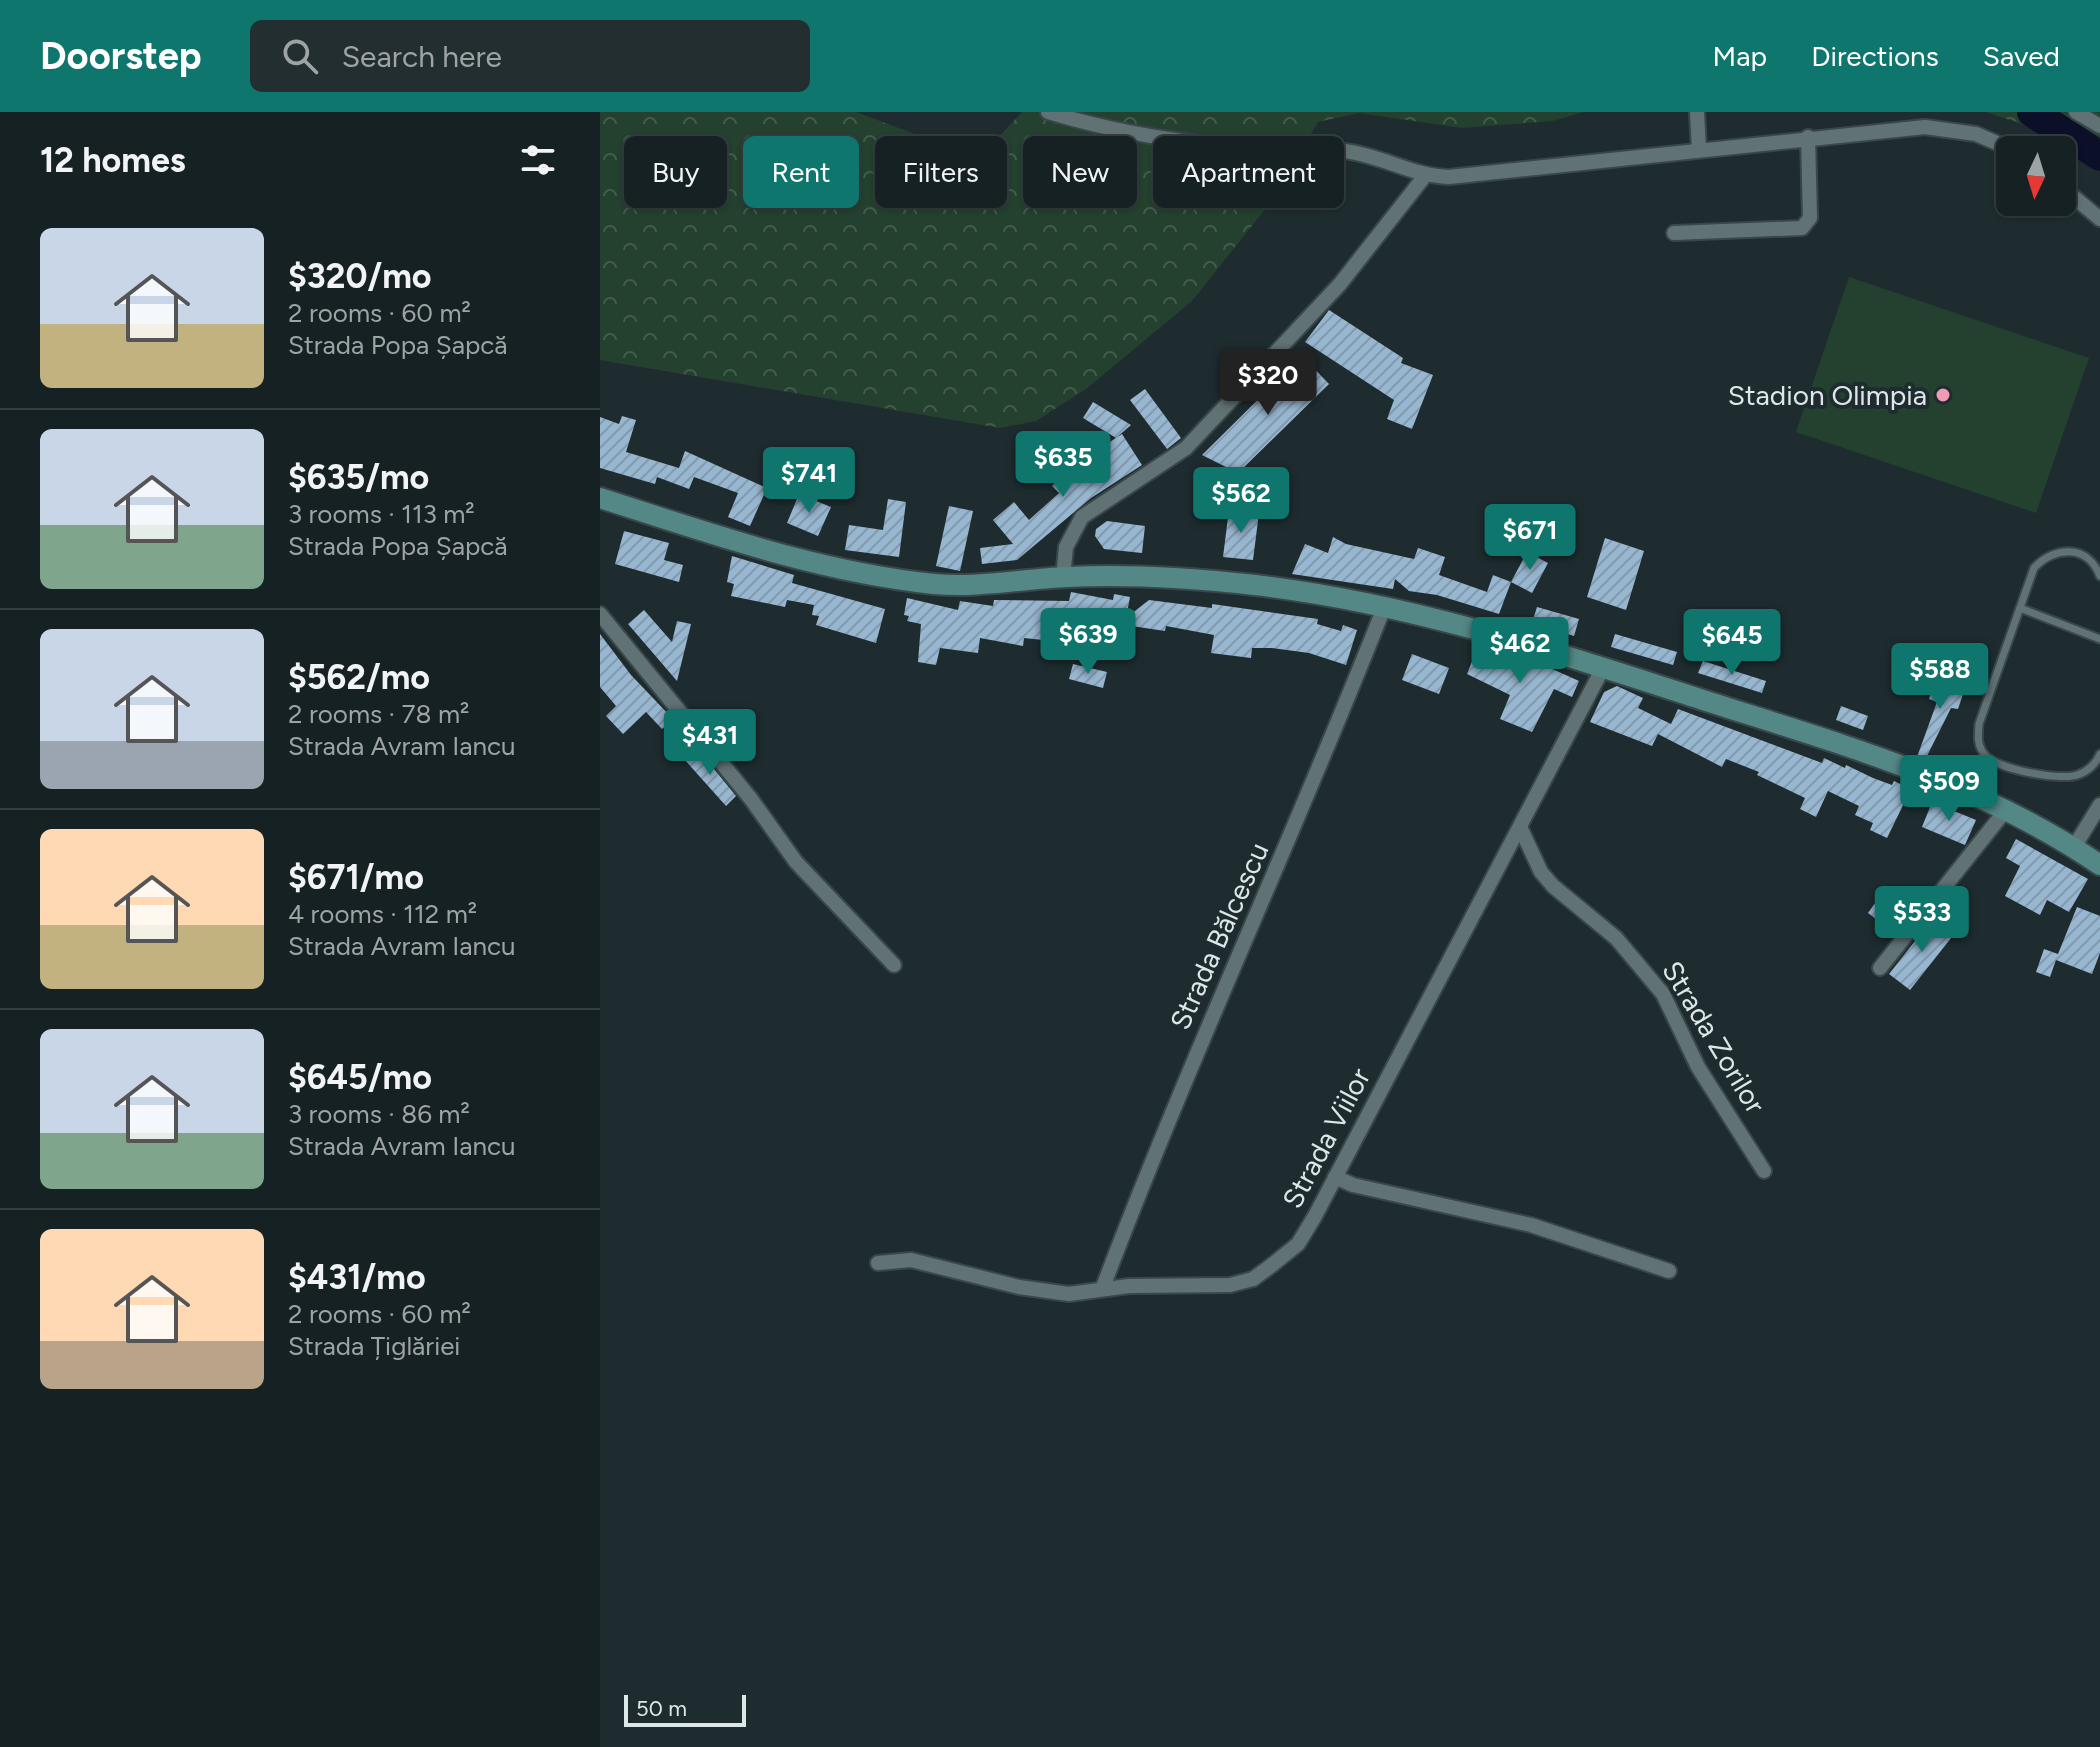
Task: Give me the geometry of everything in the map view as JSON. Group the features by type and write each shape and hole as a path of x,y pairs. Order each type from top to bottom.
{"main road":[{"path":"600,498 812,562 882,577 939,584 1063,577 1164,576 1260,586 1385,605 1501,635 1848,745 1935,777 2074,847 2100,865"}],"street":[{"path":"1048,112 1138,132 1226,144 1347,151 1380,158 1424,177 1449,177 1925,127 1976,134 1996,143"},
{"path":"1697,112 1699,150"},
{"path":"2076,112 2100,126"},
{"path":"1674,233 1802,228 1810,218 1808,137"},
{"path":"1063,577 1066,547 1082,517 1186,448 1340,284 1424,177"},
{"path":"2076,199 2100,219"},
{"name":"Strada Bălcescu","path":"1103,1287 1138,1194 1232,968 1314,786 1385,605"},
{"path":"600,614 751,799 796,862 894,965"},
{"name":"Strada Viilor","path":"878,1263 911,1260 1019,1287 1069,1294 1103,1287 1230,1285 1253,1279 1298,1244 1603,668"},
{"path":"2074,847 2100,805"},
{"path":"1880,968 2005,811"},
{"name":"Strada Zorilor","path":"1520,827 1541,872 1553,886 1616,938 1663,994 1698,1067 1764,1171"},
{"path":"1335,1177 1353,1185 1531,1225 1669,1271"}],"lane":[{"path":"2100,576 2086,556 2071,551 2054,552 2034,568 1979,724 1978,741 1983,754 1998,765 2059,777 2078,775 2090,768 2100,754"},
{"path":"2020,608 2100,639"}],"green space":[{"path":"600,112 856,112 920,136 875,136 875,208 1007,208 1007,136 1000,136 1022,112 1584,112 1552,121 1462,128 1359,113 1318,122 1310,136 1153,136 1153,208 1266,208 1192,301 1086,389 1036,421 1000,428 600,360"},
{"path":"1986,112 2100,112 2100,161 2076,150 2076,136 2047,136"},
{"name":"Stadion Olimpia","path":"1849,277 2089,358 2036,513 1796,432"}],"building":[{"path":"1329,310 1403,358 1401,363 1433,375 1412,429 1387,419 1394,400 1305,342"},
{"path":"1302,356 1329,384 1238,473 1202,455"},
{"path":"1145,389 1181,438 1167,449 1130,400"},
{"path":"1093,402 1131,425 1116,438 1083,418"},
{"path":"622,416 636,420 626,452 679,468 685,451 767,488 750,526 728,517 738,493 694,477 689,489 657,477 655,484 600,468 600,417 619,424"},
{"path":"1122,434 1142,465 1091,498 1017,560 982,564 980,548 1013,544 993,520 1014,502 1029,520 1059,493 1052,486 1057,481 1049,473 1060,463 1066,470"},
{"path":"799,494 831,507 818,536 787,523"},
{"path":"888,499 906,502 899,557 845,550 849,525 883,530"},
{"path":"949,506 973,511 960,571 936,566"},
{"path":"1229,509 1259,513 1253,560 1223,557"},
{"path":"1107,521 1145,526 1142,553 1104,549 1095,536 1096,529"},
{"path":"624,531 669,543 664,560 683,565 679,582 615,564"},
{"path":"1333,537 1346,544 1414,559 1418,548 1445,557 1439,575 1487,592 1493,575 1511,582 1499,614 1437,595 1409,591 1395,579 1393,589 1292,574 1305,544 1328,553"},
{"path":"1605,538 1644,551 1626,610 1587,597"},
{"path":"1527,552 1548,563 1532,593 1511,582"},
{"path":"732,556 794,575 792,583 885,609 876,643 816,625 819,616 812,615 814,605 787,600 785,607 731,596 734,584 727,582"},
{"path":"1071,592 1113,600 1114,594 1130,597 1126,618 1149,600 1212,608 1212,604 1318,619 1317,624 1341,631 1343,625 1357,630 1346,665 1309,653 1272,648 1252,648 1251,658 1211,653 1214,635 1166,626 1165,631 1125,625 1122,639 1083,632 1080,648 1061,645 1062,642 1024,638 1023,646 980,638 978,653 940,648 936,665 918,662 921,624 907,621 909,616 904,615 907,598 958,610 960,601 993,606 994,600 1069,601"},
{"path":"1537,607 1579,619 1574,636 1532,623"},
{"path":"644,610 672,642 677,621 691,624 677,681 628,624"},
{"path":"600,634 631,675 673,719 662,729 646,712 623,734 606,716 616,706 600,687"},
{"path":"1615,634 1677,652 1673,665 1611,647"},
{"path":"1479,644 1524,664 1530,659 1579,681 1572,697 1554,689 1532,732 1500,719 1510,695 1467,674"},
{"path":"1412,654 1449,668 1439,694 1402,680"},
{"path":"1703,661 1766,681 1762,693 1698,673"},
{"path":"1073,664 1107,672 1103,688 1069,679"},
{"path":"1936,677 1965,688 1958,709 1951,708 1925,760 1917,757 1937,702 1929,699"},
{"path":"1617,686 1643,698 1638,708 1671,724 1678,709 1822,763 1824,758 1892,785 1894,781 1911,789 1887,838 1870,830 1873,823 1855,815 1859,806 1828,791 1816,817 1800,809 1805,798 1757,775 1759,772 1726,759 1722,767 1658,734 1652,746 1590,722 1604,692"},
{"path":"1841,706 1868,716 1863,730 1836,720"},
{"path":"697,748 736,796 726,806 684,759"},
{"path":"1932,802 1976,820 1965,845 1922,827"},
{"path":"2016,839 2088,879 2069,912 2047,900 2040,915 2005,896 2020,866 2006,858"},
{"path":"1883,892 1912,912 1895,933 1868,913"},
{"path":"2077,907 2100,916 2100,953 2092,974 2056,960 2050,977 2036,972 2044,949 2058,954"},
{"path":"1934,917 1955,933 1910,990 1889,974"}],"waterway":[{"path":"2032,112 2100,156"}],"place":[{"name":"Stadion Olimpia","path":"1943,395"}]}
